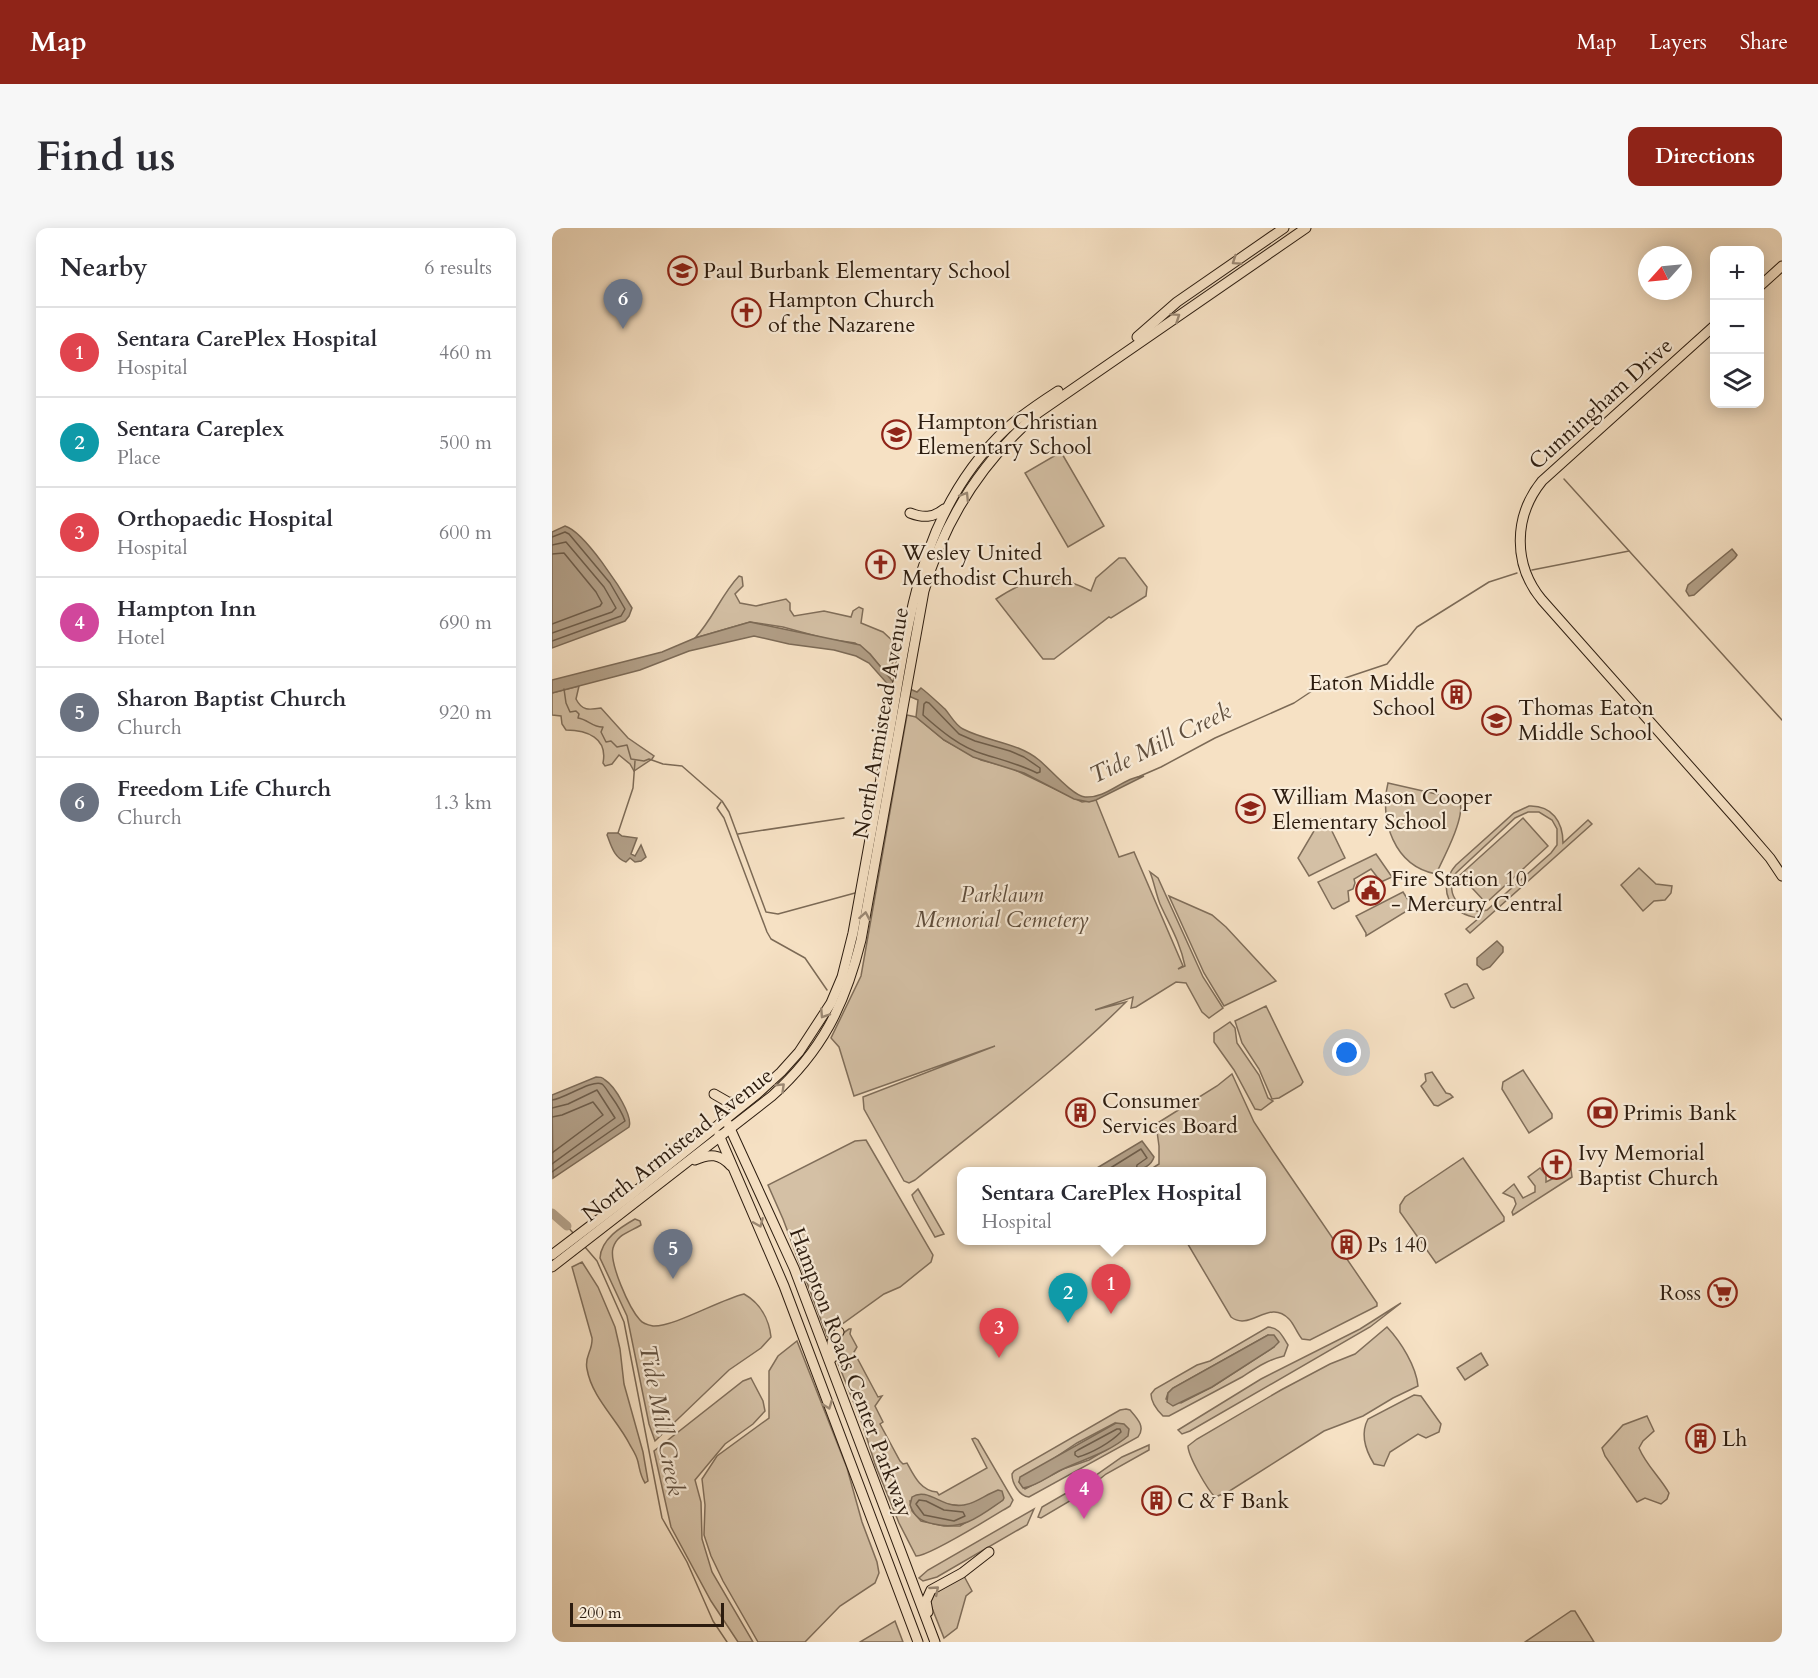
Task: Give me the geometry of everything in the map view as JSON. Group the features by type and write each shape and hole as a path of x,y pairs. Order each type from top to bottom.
{"main road":[{"name":"North Armistead Avenue","path":"552,1255 576,1242 685,1165 759,1107 792,1077 820,1041 836,1014 851,979 861,940 919,577 929,546 948,505 971,470 1007,428 1139,335 1177,302 1284,228"},
{"name":"North Armistead Avenue","path":"902,684 921,604 938,548 962,500 995,455 1027,422 1057,399 1306,228"},
{"path":"1764,282 1782,266"},
{"name":"Cunningham Drive","path":"1710,330 1542,481 1529,502 1522,520 1520,551 1527,577 1542,600 1782,869"},
{"path":"910,513 930,517 940,513 948,505"},
{"name":"North Armistead Avenue","path":"587,1234 781,1072 799,1052 828,1008 842,977 853,933 900,696"},
{"name":"Cunningham Drive","path":"1770,858 1782,876"},
{"path":"714,1094 728,1102 746,1103"},
{"path":"759,1107 742,1125 740,1137 760,1182 769,1211"},
{"name":"Hampton Roads Center Parkway","path":"726,1119 794,1268 937,1642"},
{"name":"Hampton Roads Center Parkway","path":"716,1127 784,1286 918,1642"},
{"path":"685,1165 707,1155 715,1155 735,1170"},
{"name":"North Armistead Avenue","path":"552,1267 576,1242"},
{"path":"839,1332 832,1342 832,1357 854,1417 859,1440"},
{"path":"937,1642 927,1609 926,1601 930,1592 962,1573 989,1552"}],"green space":[{"path":"1061,452 1104,526 1068,547 1025,473"},
{"path":"1119,558 1125,558 1147,587 1146,596 1111,618 1109,617 1054,659 1043,659 996,599 1021,585 1042,578 1064,580 1091,591 1096,578"},
{"path":"739,576 742,577 743,586 735,594 740,603 756,606 786,599 790,603 790,610 794,616 824,611 851,617 853,611 859,607 863,609 861,623 883,632 896,644 890,678 870,654 855,643 827,639 783,627 750,622 695,638"},
{"path":"579,686 576,699 583,708 601,708 628,738 654,756 652,759 634,771 630,764 619,755 612,764 605,766 602,747 594,737 566,730 561,716 552,715 552,693"},
{"name":"Parklawn Memorial Cemetery","path":"907,715 916,717 944,740 981,760 1011,768 1082,802 1096,800 1119,857 1134,852 1183,966 1178,969 1185,966 1183,957 1160,904 1150,872 1158,878 1203,977 1223,1008 1209,1018 1202,1012 1186,983 1176,982 1136,1007 1131,1008 1133,997 1095,1010 1126,1002 1049,1072 909,1183 904,1181 864,1109 863,1097 995,1046 854,1096 839,1047 831,1038 861,976"},
{"path":"1388,783 1445,796 1460,803 1461,810 1456,828 1436,874 1410,862 1393,839 1386,812"},
{"path":"1529,806 1544,808 1555,816 1561,828 1563,843 1588,820 1592,824 1470,933 1466,929 1479,918 1460,912 1453,906 1447,891 1450,874 1456,865 1514,813","holes":["1528,812 1539,812 1552,820 1557,829 1557,845 1551,853 1487,910 1478,911 1463,907 1454,896 1452,889 1452,881 1456,873 1515,818"]},
{"path":"1523,818 1548,846 1486,903 1460,875"},
{"path":"1321,819 1328,823 1345,858 1309,876 1298,858"},
{"path":"1376,854 1392,877 1381,882 1371,869 1354,879 1353,889 1348,891 1349,901 1332,908 1318,882"},
{"path":"1639,868 1656,884 1672,886 1671,893 1665,900 1654,901 1643,911 1621,885"},
{"path":"1403,892 1412,906 1410,909 1366,936 1356,916"},
{"path":"1169,896 1212,915 1276,981 1224,1006 1204,973"},
{"path":"1467,984 1474,998 1454,1008 1451,1007 1445,994"},
{"path":"1266,1006 1303,1082 1279,1098 1272,1099 1259,1069 1242,1043 1235,1021"},
{"path":"1230,1022 1235,1028 1237,1043 1259,1075 1268,1098 1273,1101 1261,1110 1255,1109 1234,1070 1214,1042 1214,1033"},
{"path":"1523,1070 1552,1114 1552,1118 1529,1133 1502,1089 1503,1082"},
{"path":"1432,1072 1446,1093 1453,1097 1438,1106 1434,1105 1421,1086 1426,1081 1425,1074"},
{"path":"1232,1074 1254,1122 1377,1306 1310,1340 1302,1339 1291,1321 1282,1314 1267,1313 1245,1321 1238,1321 1231,1317 1188,1245 1266,1245 1266,1167 1154,1167 1159,1164 1156,1124"},
{"path":"866,1140 933,1255 931,1262 900,1287 884,1294 834,1330 830,1339 768,1185 855,1141"},
{"path":"1463,1158 1504,1217 1504,1221 1436,1263 1400,1212 1400,1205 1405,1197"},
{"path":"1540,1168 1546,1175 1546,1182 1564,1169 1571,1169 1572,1177 1513,1215 1516,1204 1514,1198 1503,1193 1514,1184 1523,1198 1535,1192 1535,1186 1528,1177"},
{"path":"918,1189 944,1234 935,1237 912,1195"},
{"path":"635,1219 640,1221 641,1225 618,1239 613,1248 613,1255 621,1285 641,1321 653,1326 662,1325 744,1294 763,1312 771,1337 761,1348 729,1370 655,1441 649,1424 627,1316 600,1258 608,1239"},
{"path":"582,1262 598,1287 615,1327 624,1384 643,1452 648,1481 645,1483 635,1453 599,1399 590,1380 586,1364 592,1338 572,1267"},
{"path":"1401,1303 1370,1327 1190,1431 1182,1434 1178,1430 1261,1379 1360,1329"},
{"path":"1268,1327 1278,1331 1288,1345 1284,1356 1262,1365 1169,1416 1163,1416 1152,1400 1151,1394 1155,1389 1197,1365 1210,1361","holes":["1268,1335 1274,1347 1212,1387 1181,1403 1166,1399 1173,1388"]},
{"path":"1387,1327 1407,1355 1418,1386 1363,1416 1324,1431 1228,1492 1215,1497 1198,1472 1188,1446 1281,1390 1330,1364 1355,1354"},
{"path":"851,1329 850,1334 857,1347 854,1352 878,1397 882,1396 875,1406 883,1422 880,1424 900,1461 903,1464 907,1463 922,1486 939,1495 987,1468 972,1439 975,1438 1013,1500 1010,1506 947,1543 916,1556 899,1523 875,1464 863,1426 834,1353 838,1340","holes":["1003,1500 960,1526 944,1526 921,1521 912,1511 910,1501 939,1501 963,1506"]},
{"path":"797,1341 847,1468 879,1573 875,1583 840,1606 805,1642 758,1642 711,1556 704,1535 705,1505 702,1479 717,1456 769,1418 769,1371 778,1356"},
{"path":"1481,1353 1488,1365 1465,1380 1457,1368"},
{"path":"751,1378 763,1401 765,1411 753,1424 725,1444 695,1480 701,1502 702,1539 712,1572 753,1642 738,1642 711,1601 671,1527 654,1451 743,1381"},
{"path":"1414,1395 1421,1396 1441,1424 1439,1432 1426,1438 1418,1434 1390,1452 1384,1466 1374,1464 1365,1442 1364,1431 1368,1419"},
{"path":"1120,1410 1130,1410 1138,1419 1141,1430 1138,1437 1029,1497 1019,1492 1013,1481 1014,1471","holes":["1115,1423 1119,1442 1089,1460 1063,1469 1025,1489 1019,1482 1077,1443"]},
{"path":"1647,1416 1654,1431 1639,1448 1669,1493 1667,1499 1661,1504 1645,1498 1637,1502 1605,1456 1602,1448 1623,1425"},
{"path":"1149,1445 1149,1450 1106,1474 1080,1495 1041,1518 1038,1517 1042,1507 1089,1480 1122,1457"},
{"path":"1034,1509 1027,1525 937,1577 923,1581 919,1578 928,1570"},
{"path":"964,1576 972,1591 966,1596 957,1628 944,1638 930,1603 935,1593"},
{"path":"1571,1611 1575,1611 1594,1642 1525,1642"},
{"path":"895,1621 903,1642 860,1642"}],"water":[{"path":"565,526 573,530 592,550 632,608 625,621 552,648 552,532"},
{"path":"1732,549 1737,555 1735,558 1694,595 1689,596 1686,591 1688,585"},
{"path":"750,622 860,645 893,682 917,692 921,688 963,729 1030,754 1068,787 1085,797 1101,795 1129,780 1144,776 1096,800 1089,802 1074,799 1024,773 973,757 944,740 916,717 918,700 892,689 869,663 856,656 754,636 689,651 640,670 552,693 552,680 662,652 695,638"},
{"path":"608,833 637,838 631,854 635,856 641,845 646,857 635,862 630,858 626,862 622,860 614,851"},
{"path":"1497,941 1503,947 1503,952 1490,967 1483,970 1477,965 1477,958"},
{"path":"601,1077 609,1083 618,1095 626,1109 630,1122 629,1127 553,1178 552,1095"},
{"path":"1142,1141 1154,1157 1145,1167 1099,1167"},
{"path":"1268,1335 1274,1335 1279,1342 1274,1347 1212,1387 1173,1406 1167,1402 1168,1393 1173,1388"},
{"path":"1116,1423 1124,1424 1129,1429 1128,1436 1112,1447 1032,1486 1023,1488 1019,1482 1020,1477"},
{"path":"998,1490 1002,1491 1003,1500 963,1524 944,1526 922,1520 916,1516 910,1505 912,1497 922,1494 948,1504 965,1505"}],"waterway":[{"path":"1564,479 1782,720"},
{"name":"Tide Mill Creek","path":"1532,570 1629,551"},
{"name":"Tide Mill Creek","path":"1345,678 1387,664 1417,627 1489,582 1517,573"},
{"name":"Tide Mill Creek","path":"1138,777 1331,683"},
{"path":"564,689 570,712 576,711 579,714 578,718 603,727 601,732 606,742 611,741 617,747 627,745 631,759 644,761 649,759 663,764 682,766 722,801 729,812 766,912 778,914 855,893"},
{"path":"618,833 633,788 635,761"},
{"path":"721,802 717,808 724,818 767,932 771,939 805,958 827,990"},
{"path":"738,834 844,818"},
{"name":"Tide Mill Creek","path":"552,1213 567,1226"},
{"name":"Tide Mill Creek","path":"567,1226 574,1234"},
{"name":"Tide Mill Creek","path":"585,1247 597,1261 624,1322 662,1518 687,1562 713,1621 727,1642"}],"place":[{"name":"Paul Burbank Elementary School","path":"682,270"},
{"name":"Hampton Church of the Nazarene","path":"747,312"},
{"name":"Freedom Life Church","path":"623,329"},
{"name":"Hampton Christian Elementary School","path":"896,434"},
{"name":"Wesley United Methodist Church","path":"881,565"},
{"name":"Eaton Middle School","path":"1456,695"},
{"name":"Thomas Eaton Middle School","path":"1497,720"},
{"name":"William Mason Cooper Elementary School","path":"1251,809"},
{"name":"Fire Station 10 - Mercury Central","path":"1370,891"},
{"name":"Primis Bank","path":"1602,1112"},
{"name":"Consumer Services Board","path":"1081,1113"},
{"name":"Ivy Memorial Baptist Church","path":"1557,1165"},
{"name":"Ps 140","path":"1346,1244"},
{"name":"Sharon Baptist Church","path":"673,1279"},
{"name":"Ross","path":"1722,1292"},
{"name":"Sentara CarePlex Hospital","path":"1111,1314"},
{"name":"Sentara Careplex","path":"1068,1323"},
{"name":"Orthopaedic Hospital","path":"999,1358"},
{"name":"Lh","path":"1701,1438"},
{"name":"C & F Bank","path":"1156,1500"},
{"name":"Hampton Inn","path":"1084,1519"}]}
